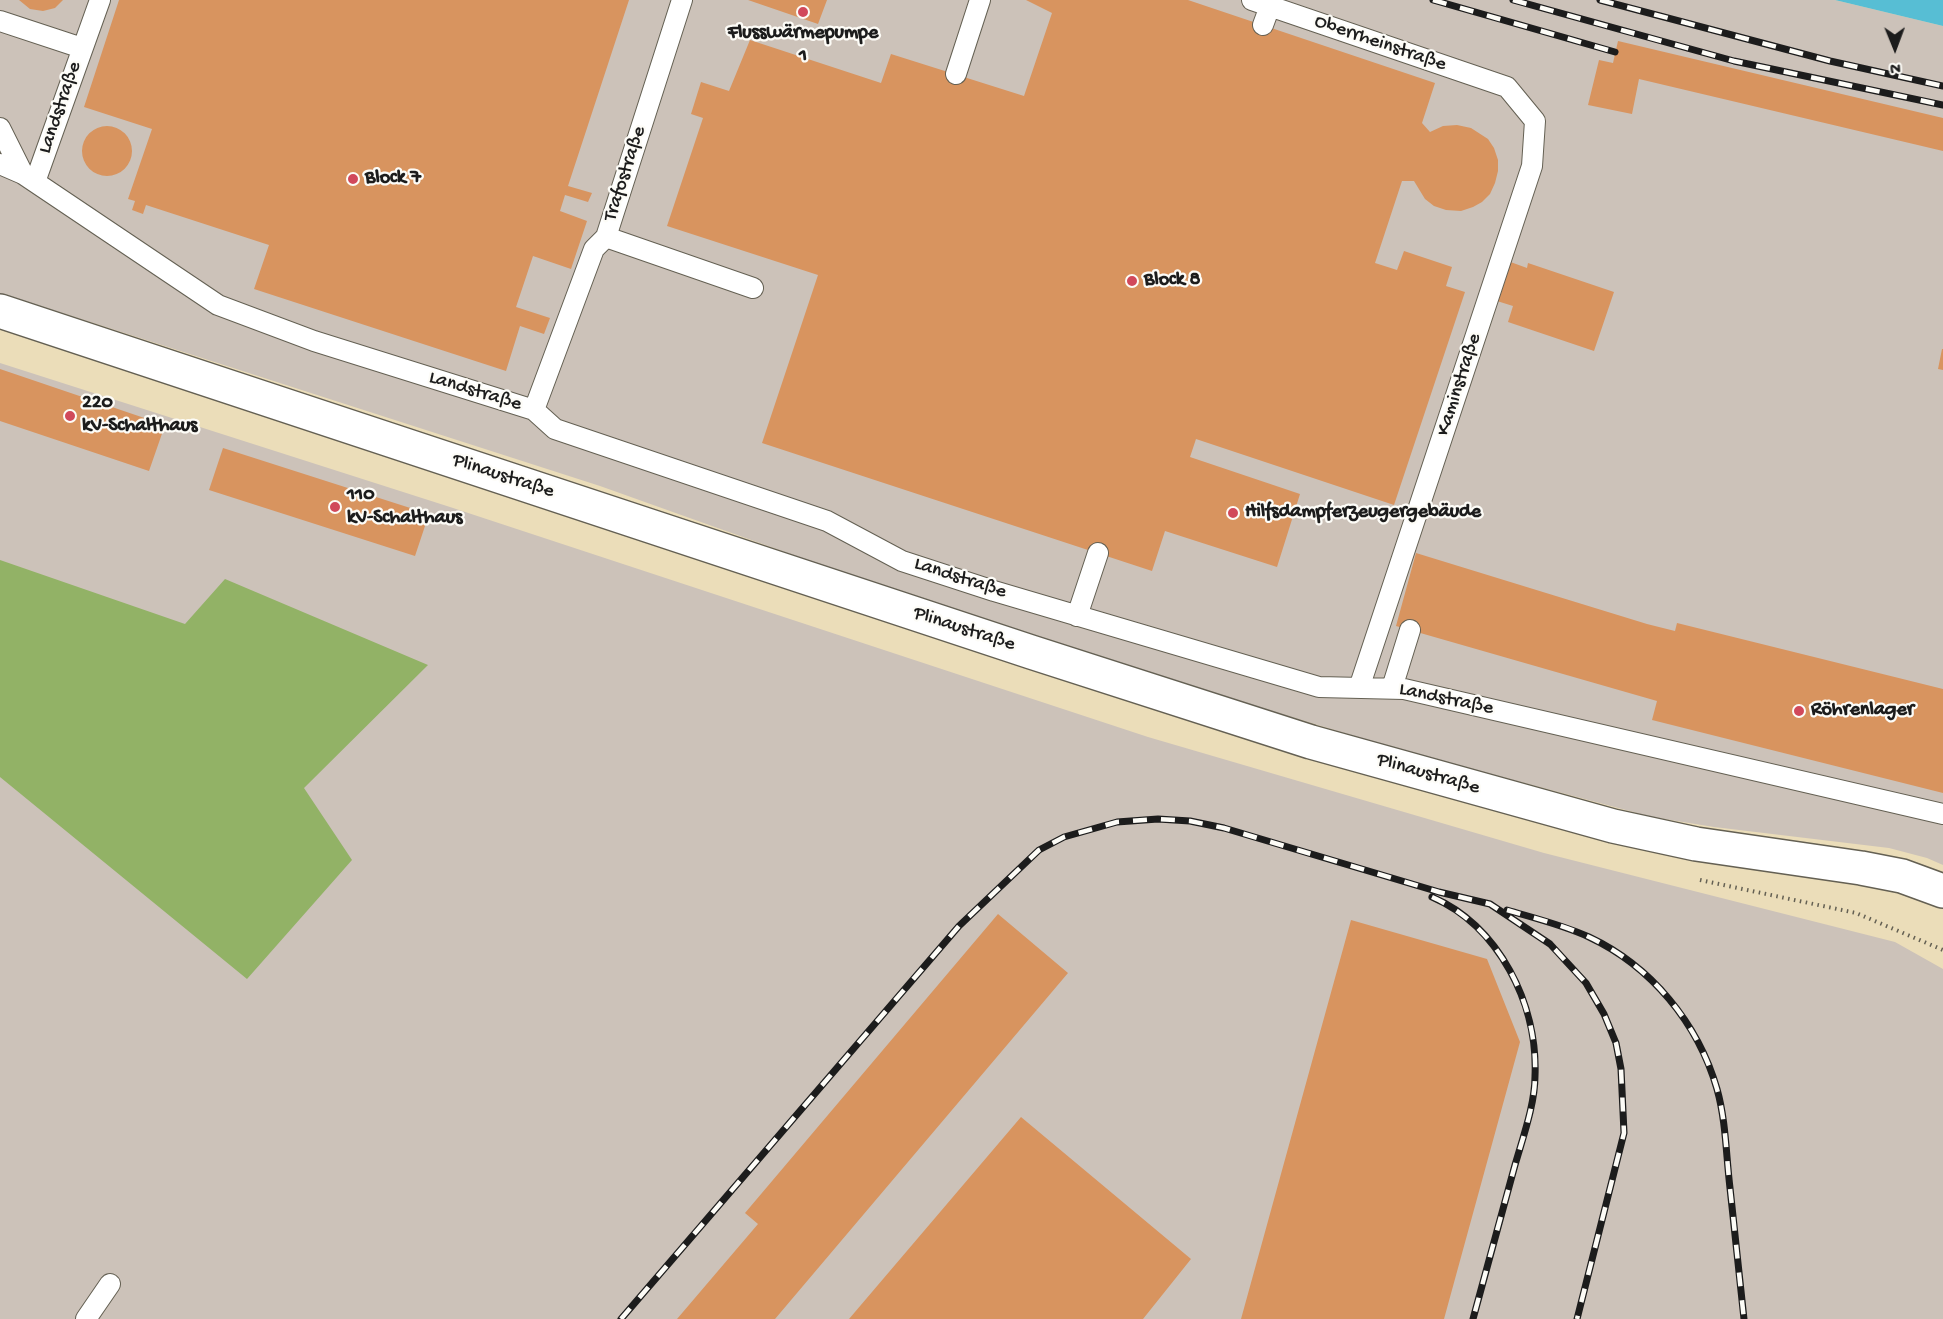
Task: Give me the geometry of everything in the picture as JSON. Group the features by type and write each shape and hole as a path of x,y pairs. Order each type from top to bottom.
{"street":[{"name":"Plinaustraße","path":"0,311 1031,652 1311,742 1613,826 1696,844 1862,868 1902,876 1943,891"}],"lane":[{"path":"82,48 100,0"},
{"name":"Trafostraße","path":"534,410 594,249 606,237 682,0"},
{"path":"956,75 980,0"},
{"path":"1261,3 1263,25"},
{"name":"Oberrheinstraße","path":"1261,3 1507,87"},
{"name":"Landstraße","path":"0,21 82,48 29,178 218,305 314,341 534,410 555,429 827,521 902,561 1077,616 1320,687 1404,689 1943,814"},
{"name":"Kaminstraße","path":"1359,688 1532,166 1535,121 1507,87"},
{"path":"0,128 29,178"},
{"path":"0,164 29,178"},
{"path":"606,237 753,288"},
{"path":"1077,616 1098,553"},
{"path":"1392,688 1410,630"},
{"path":"86,1319 110,1284"}],"shaded area":[{"path":"0,0 1835,0 1943,26 1943,865 1927,858 1889,848 1714,827 1652,817 1397,749 911,597 600,486 0,293"},
{"path":"0,363 450,507 1148,737 1544,853 1895,942 1943,969 1943,1319 0,1319"}],"green space":[{"path":"0,560 185,624 225,579 428,665 304,788 352,860 247,979 0,777"}],"water":[{"path":"1835,0 1943,0 1943,26"}],"building":[{"path":"19,0 63,0 55,8 43,11 30,9"},
{"name":"Block 7","path":"119,0 629,0 568,186 592,193 588,202 565,195 560,211 587,221 571,269 533,256 516,307 550,318 544,334 520,326 506,371 254,289 269,245 146,205 143,214 132,210 135,201 128,199 152,129 84,107"},
{"name":"Flusswärmepumpe 1","path":"748,0 827,0 818,24"},
{"name":"Block 8","path":"1026,0 1188,0 1435,83 1422,123 1430,132 1443,126 1457,125 1471,128 1488,139 1498,160 1498,171 1490,194 1473,207 1461,211 1446,210 1434,206 1425,199 1414,181 1402,181 1375,263 1397,270 1404,251 1452,267 1446,286 1465,292 1394,505 1196,439 1190,457 1300,494 1277,567 1165,531 1152,571 762,443 818,275 667,226 703,118 691,114 701,82 729,91 750,40 881,83 891,54 1024,96 1052,13"},
{"path":"1618,41 1943,118 1943,151 1639,79 1632,114 1588,105 1599,60 1613,63"},
{"path":"102,126 112,126 125,133 132,146 132,156 125,169 112,176 102,176 93,172 86,165 82,156 82,146 86,137 93,130"},
{"path":"1494,256 1527,268 1528,263 1614,292 1594,351 1508,322 1513,306 1481,296"},
{"path":"1943,349 1943,370 1938,369"},
{"name":"220 kV-Schalthaus","path":"0,369 165,425 149,471 0,421"},
{"name":"110 kV-Schalthaus","path":"223,448 429,514 415,556 209,490"},
{"path":"1416,553 1647,624 1675,631 1677,623 1943,689 1943,793 1652,720 1657,701 1396,626"},
{"path":"998,914 1068,973 775,1319 677,1319 758,1224 745,1213"},
{"path":"1351,920 1487,959 1520,1042 1444,1319 1241,1319"},
{"path":"1021,1117 1191,1259 1143,1319 849,1319"}],"railway":[{"path":"1433,0 1615,52"},
{"path":"1513,0 1734,61 1943,105"},
{"path":"1600,0 1830,61 1943,86"},
{"path":"621,1319 959,926 1039,850 1064,837 1117,822 1158,819 1190,821 1224,828 1439,892 1490,904 1550,944 1586,983 1604,1014 1616,1043 1621,1069 1624,1133 1577,1319"},
{"path":"1432,897 1456,910 1477,927 1495,947 1510,970 1521,995 1530,1022 1534,1049 1535,1076 1531,1109 1473,1319"},
{"path":"1507,910 1569,929 1612,949 1652,980 1669,999 1698,1041 1709,1065 1722,1113 1744,1319"}],"place":[{"name":"Flusswärmepumpe 1","path":"803,12"},
{"name":"Block 7","path":"353,179"},
{"name":"Block 8","path":"1132,281"},
{"name":"220 kV-Schalthaus","path":"70,416"},
{"name":"110 kV-Schalthaus","path":"335,507"},
{"name":"Hilfsdampferzeugergebäude","path":"1233,513"},
{"name":"Röhrenlager","path":"1799,711"}]}
